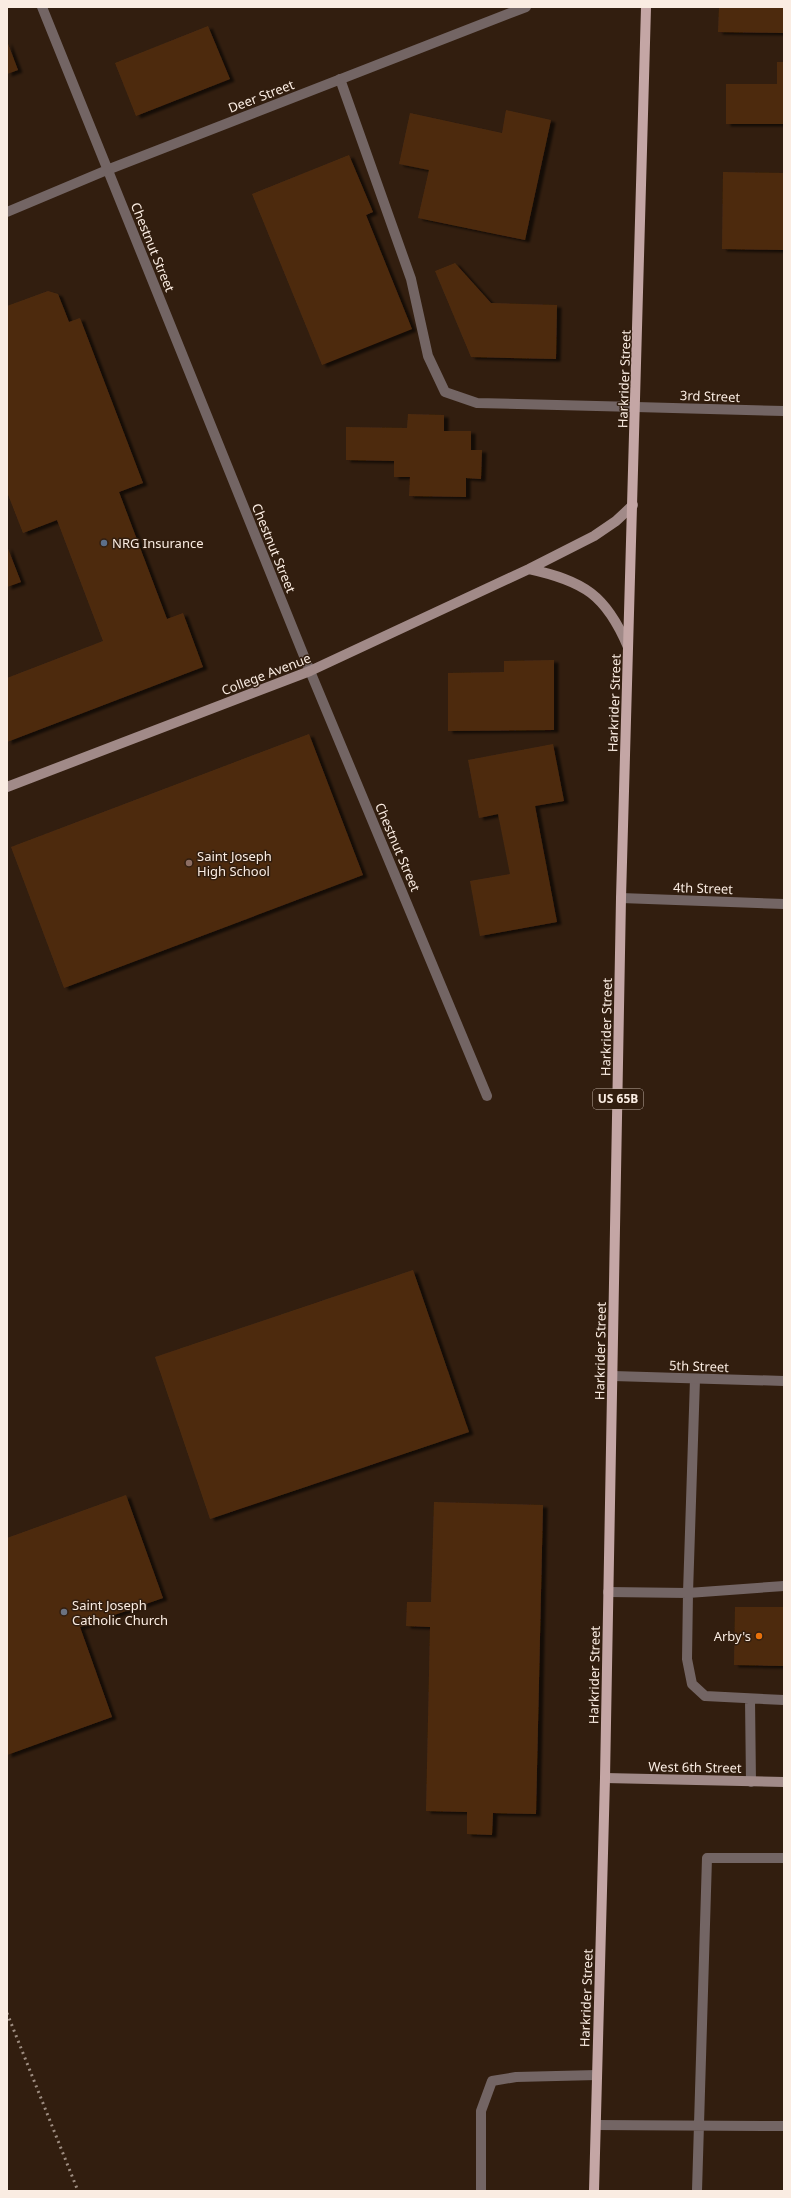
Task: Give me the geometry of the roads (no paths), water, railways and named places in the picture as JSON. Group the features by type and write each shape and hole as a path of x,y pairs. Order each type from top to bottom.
{"main road":[{"name":"Harkrider Street","path":"594,2191 605,1778 621,898 646,7"}],"street":[{"name":"Chestnut Street","path":"42,7 310,671 487,1096"},
{"name":"Deer Street","path":"7,212 107,170 526,7"},
{"name":"3rd Street","path":"340,79 411,279 428,356 445,392 477,403 784,411"},
{"name":"College Avenue","path":"7,787 310,671 529,569 594,536 616,521 633,505"},
{"path":"529,569 572,580 596,597 613,616 629,648"},
{"name":"4th Street","path":"621,898 784,904"},
{"name":"5th Street","path":"613,1376 784,1381"},
{"path":"695,1379 687,1660 692,1684 705,1696 784,1700"},
{"path":"608,1592 688,1593 784,1586"},
{"path":"750,1699 751,1782"},
{"name":"West 6th Street","path":"605,1778 784,1782"},
{"path":"697,2191 707,1858 784,1858"},
{"path":"481,2191 481,2111 492,2081 516,2077 597,2075"},
{"path":"596,2125 784,2126"}],"railway":[{"path":"7,2013 78,2191"}],"place":[{"name":"NRG Insurance","path":"104,543"},
{"name":"Saint Joseph High School","path":"189,863"},
{"name":"Saint Joseph Catholic Church","path":"64,1612"},
{"name":"Arby's","path":"759,1636"}]}
